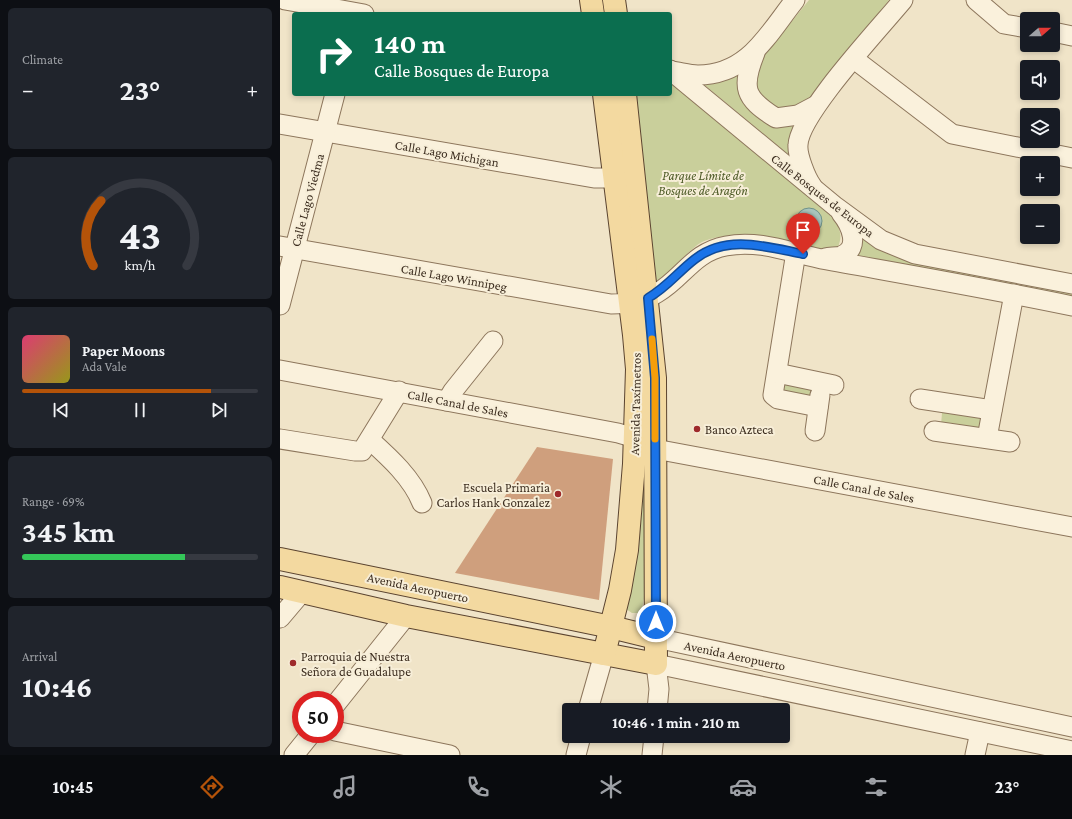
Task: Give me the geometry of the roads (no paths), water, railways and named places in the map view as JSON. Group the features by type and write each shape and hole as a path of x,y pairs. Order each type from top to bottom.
{"main road":[{"path":"591,0 593,12"},
{"path":"614,0 616,12"},
{"name":"Avenida Taxímetros","path":"604,96 614,178 655,378 656,664"},
{"name":"Avenida Taxímetros","path":"604,654 620,590 627,550 635,438 637,369 634,335 638,301 625,96"},
{"name":"Avenida Aeropuerto","path":"280,558 611,627 656,638"},
{"name":"Avenida Aeropuerto","path":"280,587 406,616 656,664"}],"street":[{"path":"285,0 358,10"},
{"path":"816,191 808,181 798,147 802,130 815,106 903,0"},
{"path":"976,0 1004,24 1020,27"},
{"path":"786,3 755,52 747,72 747,88 751,98 758,107 776,118 798,115 815,106"},
{"path":"1060,33 1072,36"},
{"path":"672,70 697,75 713,74 729,69 755,52"},
{"path":"854,59 952,134 1072,158"},
{"name":"Calle Bosques de Europa","path":"672,71 816,191 881,240 915,254 1072,284"},
{"name":"Calle Lago Viedma","path":"280,305 287,247 326,132 335,96"},
{"name":"Calle Lago Michigan","path":"280,124 594,178 614,178"},
{"path":"821,259 841,256 849,250 853,236 849,223 836,207"},
{"path":"638,301 659,292 694,260 707,251 725,246 741,244 768,245 821,259 1072,306"},
{"name":"Calle Lago Winnipeg","path":"287,247 611,304 638,301"},
{"path":"796,252 774,397 818,407"},
{"path":"987,438 1014,294"},
{"path":"447,401 493,341"},
{"name":"Calle Canal de Sales","path":"280,370 618,433 635,438"},
{"path":"777,373 828,383 818,407 815,431"},
{"path":"366,445 399,392"},
{"path":"992,410 928,401 933,438 987,438 1010,442"},
{"path":"280,439 366,445 397,466 417,491 422,503"},
{"name":"Calle Canal de Sales","path":"656,449 1072,527"},
{"path":"280,618 302,592"},
{"path":"344,694 406,616"},
{"name":"Avenida Aeropuerto","path":"656,638 1072,727"},
{"name":"Avenida Taxímetros","path":"590,703 604,654"},
{"name":"Avenida Aeropuerto","path":"656,664 1072,751"},
{"name":"Avenida Taxímetros","path":"656,664 659,689 658,703"},
{"path":"975,755 980,732"},
{"path":"344,733 450,755"},
{"path":"294,755 304,743"},
{"path":"576,755 579,743"},
{"path":"652,755 653,743"}],"water":[{"path":"809,208 818,212 822,221 818,230 809,234 800,230 796,221 800,212"}],"place":[{"name":"Banco Azteca","path":"697,429"},
{"name":"Escuela Primaria Carlos Hank Gonzalez","path":"558,494"},
{"name":"Parroquia de Nuestra Señora de Guadalupe","path":"293,663"}],"park label":[{"name":"Parque Límite de Bosques de Aragón","path":"703,182"}]}
